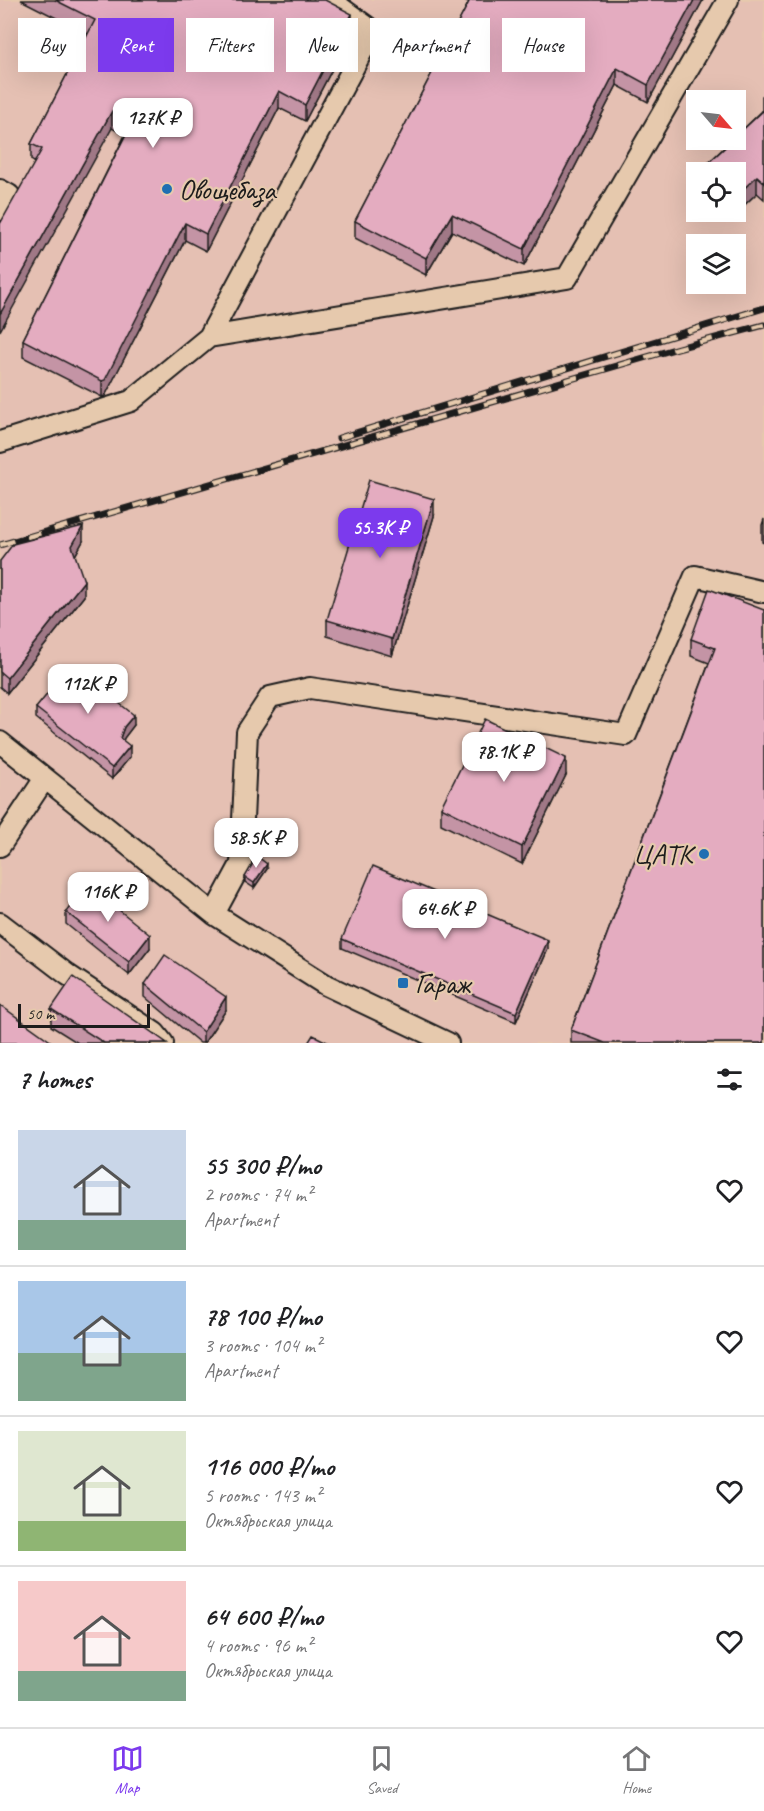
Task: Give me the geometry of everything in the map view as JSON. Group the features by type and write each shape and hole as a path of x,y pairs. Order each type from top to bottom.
{"street":[{"path":"0,442 131,401 208,337 373,31 330,0"},
{"path":"208,337 567,278 728,0"},
{"path":"0,190 9,195 0,210"},
{"path":"214,914 241,864 247,732 270,698 310,688 627,735 695,576 764,592"},
{"path":"0,742 214,914 326,985 448,1043"},
{"path":"0,846 45,778"},
{"path":"0,923 68,975 155,1033 163,1043"}],"shaded area":[{"path":"0,0 764,0 764,1043 0,1043"}],"building":[{"path":"55,0 325,0 352,14 350,18 286,18 286,72 322,72 305,105 279,91 206,234 185,223 105,380 102,381 23,340 132,122 112,111 0,314 0,224 42,149 31,144 68,72 86,72 86,37 95,20"},
{"path":"470,0 694,0 648,85 617,68 524,249 452,214 426,258 355,221 433,72 490,72 490,18 461,18"},
{"path":"764,110 764,182 757,176 746,186 746,162 709,162 722,150 746,150 746,127"},
{"path":"369,480 434,499 392,639 327,620"},
{"path":"83,526 72,546 84,581 7,678 0,672 0,561 13,544"},
{"name":"ЦАТК","path":"709,589 764,610 764,1043 605,1043 571,1030 715,648 691,639"},
{"path":"71,665 134,715 124,727 120,738 130,746 112,768 36,708"},
{"path":"485,719 566,758 522,847 441,807"},
{"path":"254,854 267,864 254,883 245,877 252,865"},
{"path":"373,866 548,940 516,1013 342,939"},
{"path":"87,884 150,935 129,962 66,912"},
{"path":"165,955 226,997 203,1032 145,984"},
{"path":"73,977 167,1043 104,1043 51,1009"},
{"path":"0,1005 53,1043 0,1043"},
{"path":"313,1035 329,1043 308,1043"}],"railway":[{"path":"339,438 764,308"},
{"path":"0,545 764,325"}],"place":[{"name":"Овощебаза","path":"167,189"},
{"name":"ЦАТК","path":"704,854"},
{"name":"Гараж","path":"403,983"}]}
